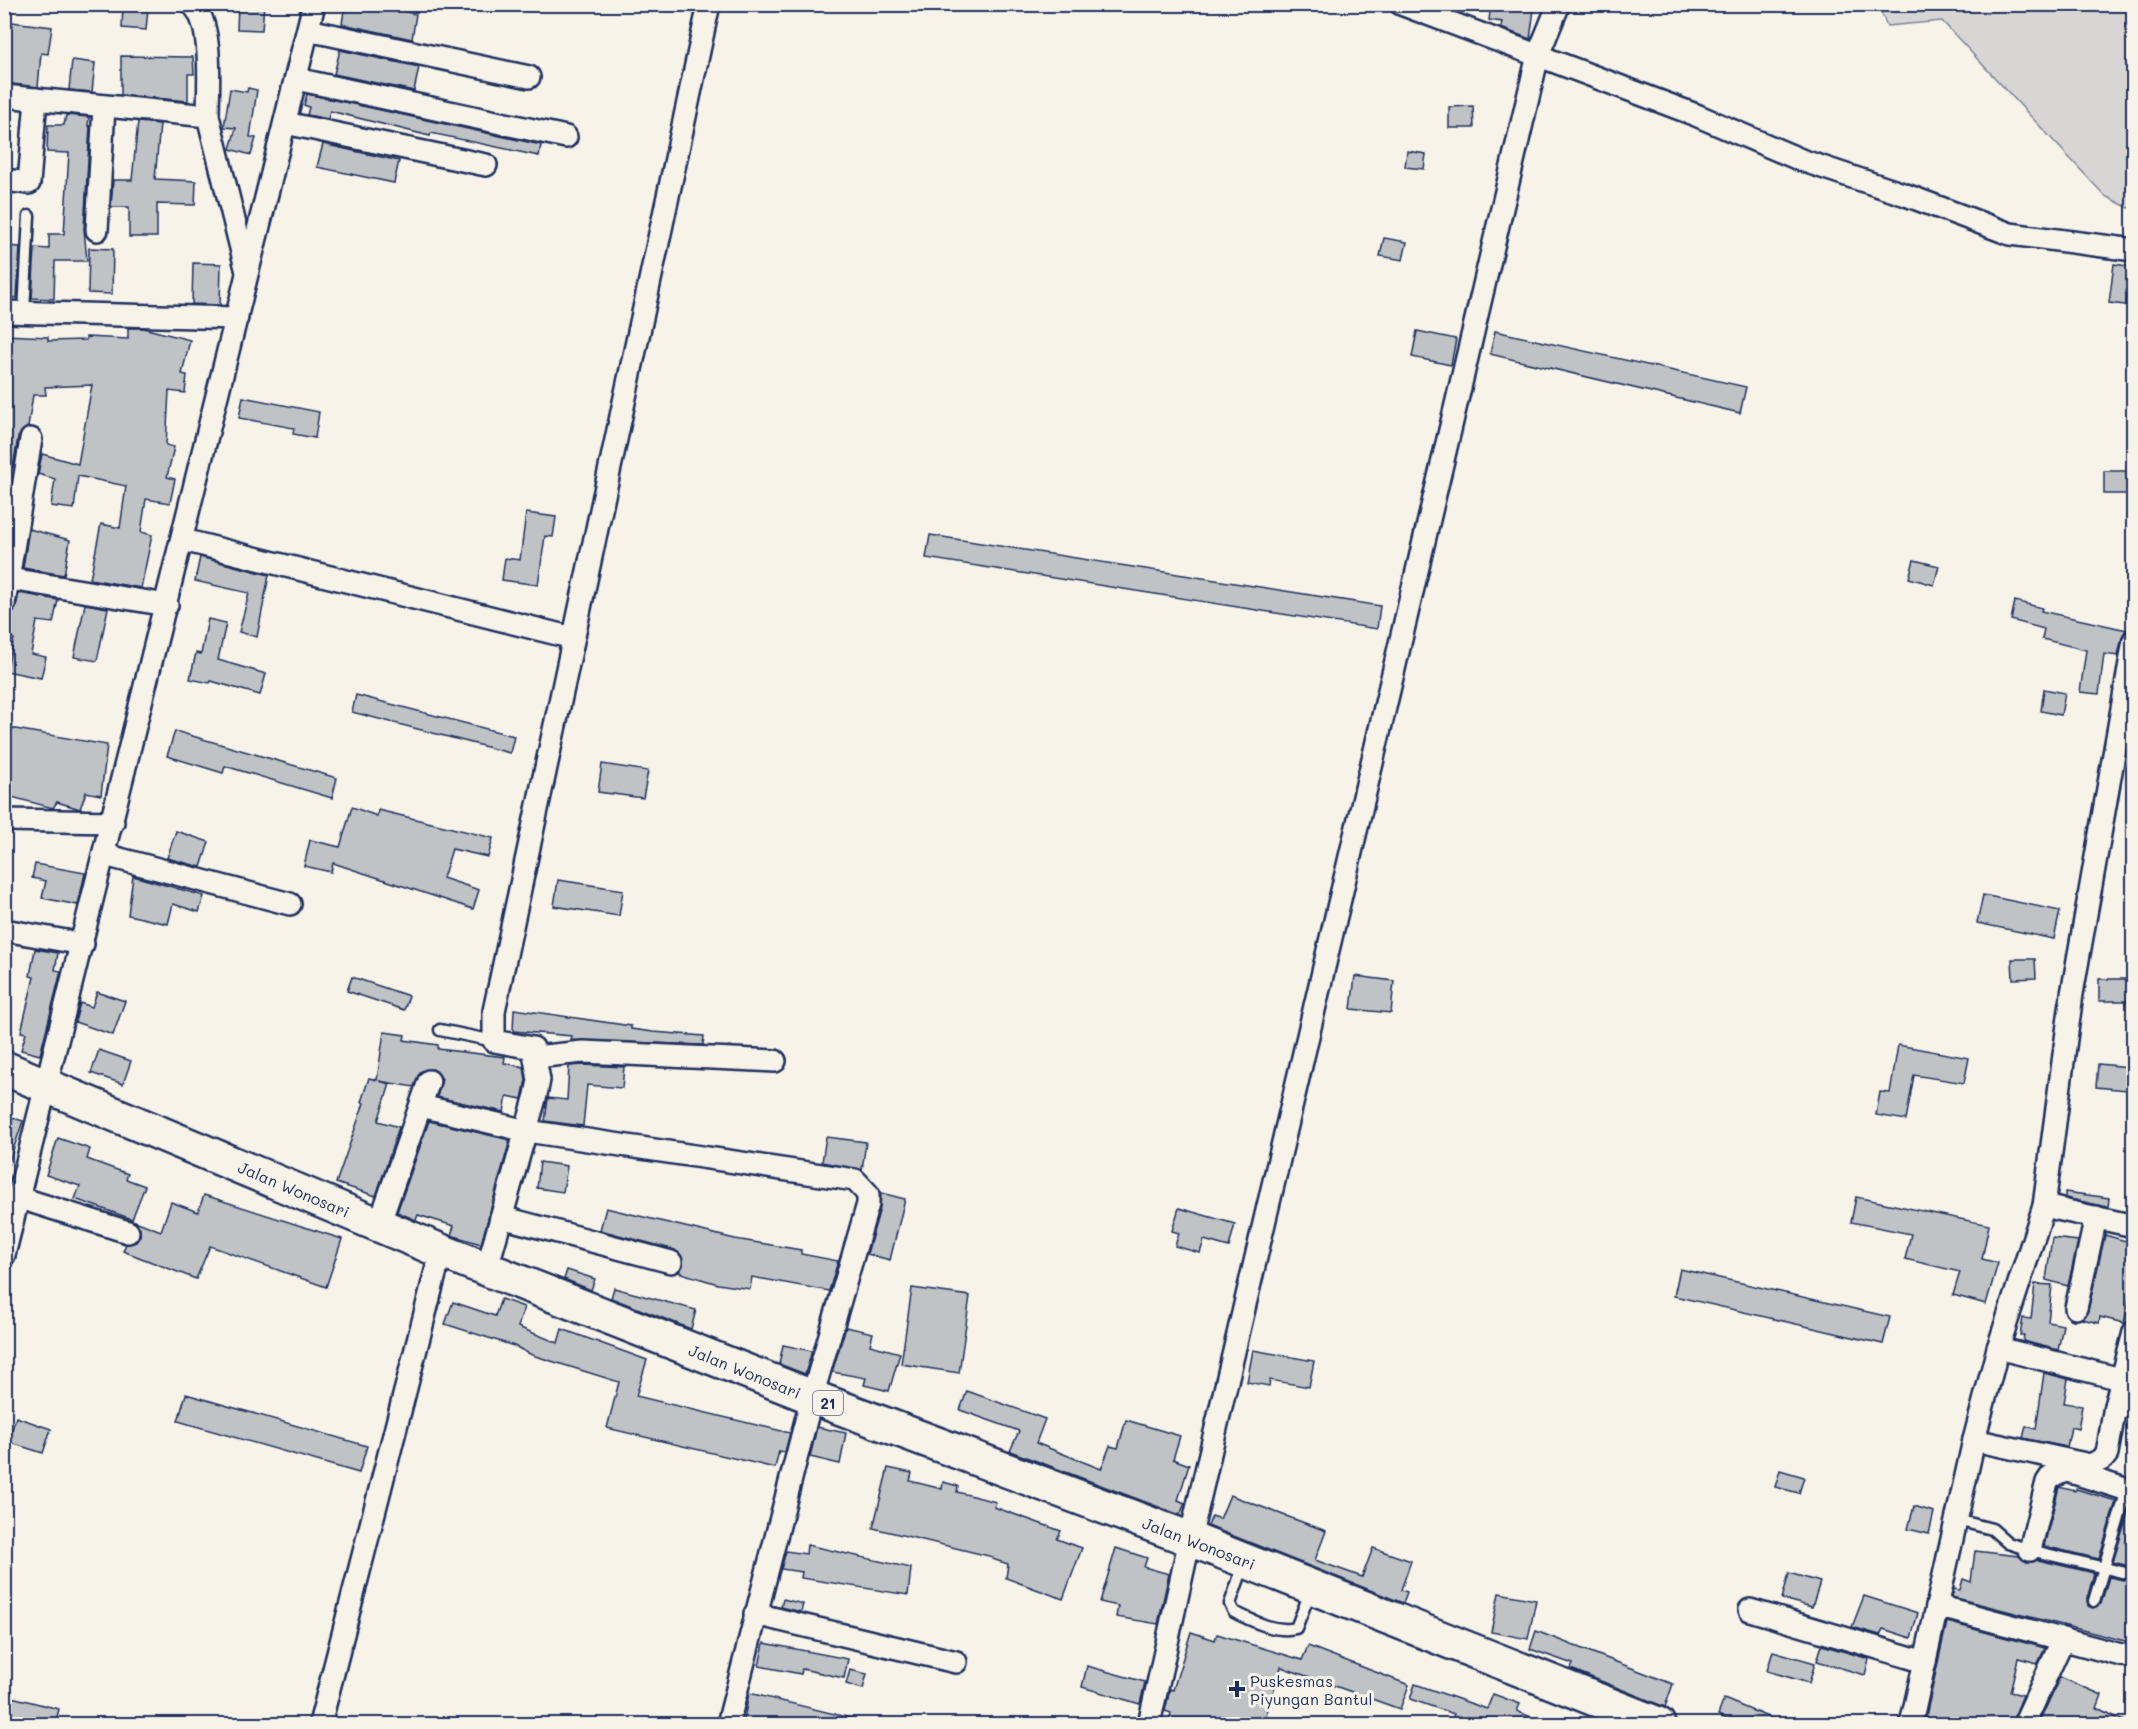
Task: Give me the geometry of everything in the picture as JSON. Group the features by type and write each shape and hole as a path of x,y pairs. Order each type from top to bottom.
{"highway":[{"name":"Jalan Wonosari","path":"4,1068 441,1251 812,1397 1190,1539 1658,1725"}],"street":[{"path":"192,4 198,9 207,38 208,116 248,274"},
{"path":"4,1255 8,1225 20,1198 314,4"},
{"path":"486,1268 527,1131 539,1080 533,1048 494,1041 494,1011 709,4"},
{"path":"1401,4 1696,115 1801,160 1906,195 2010,234 2133,250"},
{"path":"1149,1725 1190,1539 1538,55 1559,4"},
{"path":"308,30 529,77"},
{"path":"296,79 566,137"},
{"path":"4,96 208,116"},
{"path":"4,180 29,183 36,99"},
{"path":"98,230 104,106"},
{"path":"285,123 486,165"},
{"path":"14,313 237,318"},
{"path":"4,604 31,439"},
{"path":"183,540 573,638"},
{"path":"7,579 166,605"},
{"path":"1911,1725 1974,1440 1998,1348 2044,1206 2072,994 2133,640"},
{"path":"4,820 113,822"},
{"path":"105,855 290,904"},
{"path":"10,931 83,944"},
{"path":"536,1057 583,1052 775,1061"},
{"path":"379,1225 429,1081"},
{"path":"421,1106 527,1131 855,1180 868,1194 868,1204 812,1397 728,1725"},
{"path":"20,1198 128,1232"},
{"path":"2044,1206 2133,1226"},
{"path":"501,1217 671,1262"},
{"path":"2076,1308 2096,1217"},
{"path":"320,1725 441,1251"},
{"path":"1974,1440 2090,1465 2103,1459 2107,1454 2124,1407 2121,1379 2133,1332"},
{"path":"1998,1348 2121,1379"},
{"path":"2031,1550 2047,1482 2051,1476 2068,1472 2130,1491"},
{"path":"1937,1606 2133,1656"},
{"path":"1750,1610 1925,1662"},
{"path":"755,1614 956,1662"},
{"path":"2024,1725 2063,1640"}],"lane":[{"path":"14,313 29,216"},
{"path":"440,1030 494,1041"},
{"path":"2094,1601 2103,1566 2130,1491"},
{"path":"1957,1520 1992,1529 2008,1543 2133,1575"},
{"path":"1245,1561 1230,1604 1234,1612 1246,1617 1283,1631 1296,1628 1312,1587"}],"shaded area":[{"path":"1878,5 2133,5 2133,210 2105,196 1942,21 1887,26"}],"building":[{"path":"238,4 264,4 262,30 237,29"},
{"path":"345,4 402,4 401,11 416,14 412,39 342,24"},
{"path":"1491,4 1534,9 1530,39 1501,28 1502,22 1489,20"},
{"path":"123,5 148,8 146,30 122,28"},
{"path":"4,21 52,27 48,54 41,53 38,87 4,83"},
{"path":"340,50 419,67 414,91 334,74"},
{"path":"121,56 193,57 194,74 188,74 188,101 121,95"},
{"path":"72,60 95,63 92,92 69,90"},
{"path":"248,88 257,90 250,137 256,138 251,155 230,149 236,128 224,127 230,89 247,92"},
{"path":"307,94 541,145 539,156 431,133 430,136 330,111 328,119 307,115 309,107 304,105"},
{"path":"1473,106 1474,128 1449,128 1449,107"},
{"path":"66,115 89,117 84,229 87,261 55,261 54,299 32,298 35,248 49,249 49,234 64,234 69,153 47,152 48,125 64,125"},
{"path":"138,122 160,124 155,179 196,181 195,205 157,204 157,237 129,237 129,207 111,207 113,180 132,180"},
{"path":"323,144 399,161 394,183 317,167"},
{"path":"1407,151 1426,154 1424,169 1405,167"},
{"path":"1384,238 1407,242 1403,260 1380,256"},
{"path":"4,246 20,247 17,298 4,297"},
{"path":"89,248 113,249 112,294 88,293"},
{"path":"193,263 221,264 220,305 192,304"},
{"path":"2114,264 2133,267 2133,306 2109,303"},
{"path":"128,328 143,328 190,340 182,374 187,375 185,393 169,391 166,445 174,447 167,477 175,479 170,503 146,499 141,532 152,535 141,588 90,579 101,524 120,528 126,486 78,476 74,509 51,506 55,479 38,474 42,454 78,464 92,385 45,387 46,395 33,395 28,427 18,437 13,467 4,465 4,335 48,337 48,341 86,340 86,337 128,339"},
{"path":"1417,331 1456,339 1451,365 1412,357"},
{"path":"1495,331 1746,387 1740,413 1490,354"},
{"path":"243,397 319,412 315,438 293,434 294,428 239,418"},
{"path":"2104,471 2131,471 2131,494 2104,494"},
{"path":"526,513 556,517 553,537 545,536 538,585 502,580 505,558 520,560"},
{"path":"29,529 70,540 64,575 23,568"},
{"path":"930,535 1380,606 1377,629 926,558"},
{"path":"200,557 269,575 257,637 239,632 249,593 195,581"},
{"path":"1914,560 1939,566 1934,585 1909,578"},
{"path":"19,593 58,600 53,623 37,621 31,654 46,657 41,678 6,671 14,639 5,637 9,616 16,607"},
{"path":"2015,601 2042,608 2041,611 2127,630 2122,637 2118,656 2104,654 2099,694 2080,692 2086,650 2042,639 2044,629 2011,620"},
{"path":"85,604 108,608 97,661 74,657"},
{"path":"208,619 226,623 218,660 266,674 260,695 211,681 210,683 190,679 196,653 201,654"},
{"path":"2044,689 2065,693 2061,715 2041,711"},
{"path":"356,695 514,736 510,753 352,712"},
{"path":"4,727 107,745 101,795 86,792 80,809 57,802 53,808 4,795"},
{"path":"175,731 337,778 332,798 225,766 223,773 167,756"},
{"path":"602,764 648,771 643,798 598,792"},
{"path":"352,807 377,816 378,810 493,838 488,857 452,849 443,878 479,890 473,909 333,863 331,872 304,866 310,840 340,847"},
{"path":"176,831 209,842 201,867 167,858"},
{"path":"35,864 85,873 78,905 42,898 46,881 32,878"},
{"path":"133,876 204,896 199,912 173,904 168,924 128,915"},
{"path":"558,880 623,890 619,916 554,906"},
{"path":"1983,895 2060,911 2054,939 1977,923"},
{"path":"35,949 58,953 55,970 61,971 40,1055 21,1050 26,1033 21,1032 34,977 30,976"},
{"path":"2012,959 2035,959 2036,978 2013,979"},
{"path":"1355,976 1394,981 1391,1013 1351,1009"},
{"path":"352,977 409,996 404,1010 347,991"},
{"path":"2099,979 2128,979 2128,1001 2099,1001"},
{"path":"97,992 125,1001 113,1035 75,1022 80,1003 92,1007"},
{"path":"514,1009 631,1026 631,1029 704,1036 703,1045 571,1040 572,1036 513,1031"},
{"path":"384,1032 405,1035 404,1040 438,1045 438,1049 505,1057 504,1063 524,1067 526,1080 522,1099 507,1096 504,1112 437,1097 442,1079 433,1069 420,1072 414,1087 379,1081 390,1084 378,1121 399,1127 376,1196 336,1183 364,1103 361,1102 369,1078 377,1080"},
{"path":"1898,1045 1969,1058 1964,1083 1914,1075 1906,1120 1876,1115 1880,1092 1890,1093"},
{"path":"99,1050 131,1061 123,1084 91,1073"},
{"path":"2098,1064 2130,1067 2127,1090 2096,1087"},
{"path":"569,1066 624,1067 622,1088 587,1085 583,1126 545,1121 548,1098 567,1100"},
{"path":"4,1115 23,1121 7,1168 4,1168"},
{"path":"429,1121 510,1140 481,1244 451,1235 454,1226 418,1215 416,1220 397,1212"},
{"path":"826,1137 866,1142 862,1170 822,1162"},
{"path":"58,1138 90,1149 87,1159 128,1174 126,1179 145,1186 132,1219 75,1199 80,1186 46,1175"},
{"path":"540,1162 567,1166 563,1192 537,1188"},
{"path":"2065,1192 2109,1198 2108,1207 2065,1198"},
{"path":"881,1193 905,1199 890,1260 867,1254 880,1208"},
{"path":"204,1195 342,1239 326,1287 210,1246 196,1279 123,1251 126,1244 136,1242 140,1236 140,1229 135,1221 161,1231 171,1202 198,1212"},
{"path":"1856,1197 1989,1225 1982,1259 1998,1263 1986,1304 1953,1295 1960,1272 1905,1259 1911,1234 1851,1222"},
{"path":"606,1208 735,1239 801,1250 801,1254 838,1261 829,1291 752,1277 750,1289 718,1284 678,1272 683,1266 683,1259 675,1250 600,1230"},
{"path":"1179,1208 1235,1224 1229,1247 1204,1240 1200,1253 1175,1246 1179,1233 1172,1231"},
{"path":"2105,1235 2133,1243 2133,1283 2124,1323 2100,1317 2099,1323 2082,1319 2088,1311"},
{"path":"2052,1238 2078,1241 2068,1286 2046,1280"},
{"path":"1680,1269 1890,1317 1883,1344 1674,1296"},
{"path":"567,1270 595,1279 591,1290 564,1279"},
{"path":"2035,1284 2052,1285 2048,1322 2063,1325 2058,1350 2023,1341 2024,1335 2020,1335 2023,1318 2031,1319"},
{"path":"614,1288 696,1310 691,1329 611,1298"},
{"path":"912,1288 970,1296 959,1373 901,1364"},
{"path":"501,1299 524,1307 518,1327 558,1343 562,1329 647,1360 636,1396 790,1433 785,1452 779,1451 775,1468 607,1428 619,1382 532,1355 514,1346 445,1324 453,1302 495,1316"},
{"path":"846,1327 873,1333 870,1345 900,1353 889,1391 864,1385 866,1378 832,1372"},
{"path":"783,1345 812,1351 805,1374 779,1364"},
{"path":"1253,1350 1314,1361 1309,1387 1270,1380 1269,1386 1247,1382"},
{"path":"2044,1373 2068,1379 2064,1403 2082,1406 2078,1429 2071,1427 2067,1447 2023,1438 2026,1426 2036,1429"},
{"path":"967,1391 1045,1419 1036,1443 1101,1469 1110,1446 1118,1448 1126,1420 1180,1436 1173,1459 1189,1465 1178,1500 1185,1503 1180,1515 1010,1451 1019,1431 960,1410"},
{"path":"186,1394 367,1446 359,1473 178,1421"},
{"path":"16,1417 51,1429 43,1453 8,1442"},
{"path":"817,1427 846,1433 840,1464 810,1457"},
{"path":"888,1468 912,1473 910,1481 942,1489 943,1482 958,1486 957,1492 996,1502 994,1507 1061,1531 1057,1539 1082,1548 1063,1599 1006,1578 1008,1564 992,1559 993,1557 873,1528"},
{"path":"1780,1470 1804,1477 1799,1493 1775,1487"},
{"path":"2059,1487 2075,1491 2076,1489 2116,1501 2099,1559 2044,1546"},
{"path":"1230,1495 1326,1531 1315,1560 1362,1577 1373,1548 1411,1561 1401,1590 1407,1592 1403,1603 1208,1526 1212,1516 1220,1519"},
{"path":"1914,1506 1934,1512 1929,1534 1908,1529"},
{"path":"2130,1506 2133,1507 2133,1567 2113,1562"},
{"path":"807,1545 911,1568 908,1595 801,1578 802,1572 781,1569 786,1551 806,1554"},
{"path":"1116,1548 1147,1558 1144,1567 1169,1574 1158,1624 1116,1617 1118,1606 1100,1602"},
{"path":"1975,1551 2019,1556 2027,1562 2038,1560 2094,1573 2087,1599 2088,1606 2092,1608 2101,1604 2109,1577 2133,1582 2133,1601 2129,1617 2133,1617 2133,1643 1952,1597 1954,1589 1960,1590 1963,1579 1971,1582"},
{"path":"1789,1573 1820,1582 1812,1607 1782,1599"},
{"path":"1499,1593 1536,1600 1528,1639 1491,1632"},
{"path":"1864,1596 1918,1613 1911,1638 1883,1629 1880,1635 1852,1627"},
{"path":"783,1599 803,1604 801,1612 781,1607"},
{"path":"1947,1622 2045,1648 2038,1663 2018,1658 2010,1692 2023,1695 2011,1725 1985,1725 1956,1717 1954,1725 1924,1725"},
{"path":"1536,1631 1673,1684 1665,1707 1571,1669 1573,1664 1530,1649"},
{"path":"1191,1632 1215,1640 1217,1634 1302,1660 1308,1646 1409,1685 1400,1709 1281,1667 1263,1725 1168,1725 1171,1713 1165,1711 1170,1689 1173,1690"},
{"path":"764,1643 848,1659 844,1678 802,1669 801,1674 759,1666"},
{"path":"1822,1645 1869,1659 1865,1675 1817,1661"},
{"path":"1773,1651 1815,1663 1809,1683 1767,1671"},
{"path":"1087,1666 1145,1682 1140,1704 1082,1687"},
{"path":"850,1670 867,1674 863,1689 846,1684"},
{"path":"2060,1677 2102,1695 2097,1708 2133,1725 2038,1725"},
{"path":"1415,1684 1487,1709 1493,1694 1520,1704 1517,1711 1549,1725 1450,1725 1454,1714 1410,1699"},
{"path":"749,1693 855,1719 854,1725 743,1725"},
{"path":"4,1695 59,1709 55,1725 15,1725 4,1722"},
{"path":"1724,1699 1785,1725 1740,1725 1718,1715"}],"place":[{"name":"Puskesmas Piyungan Bantul","path":"1237,1689"}]}
